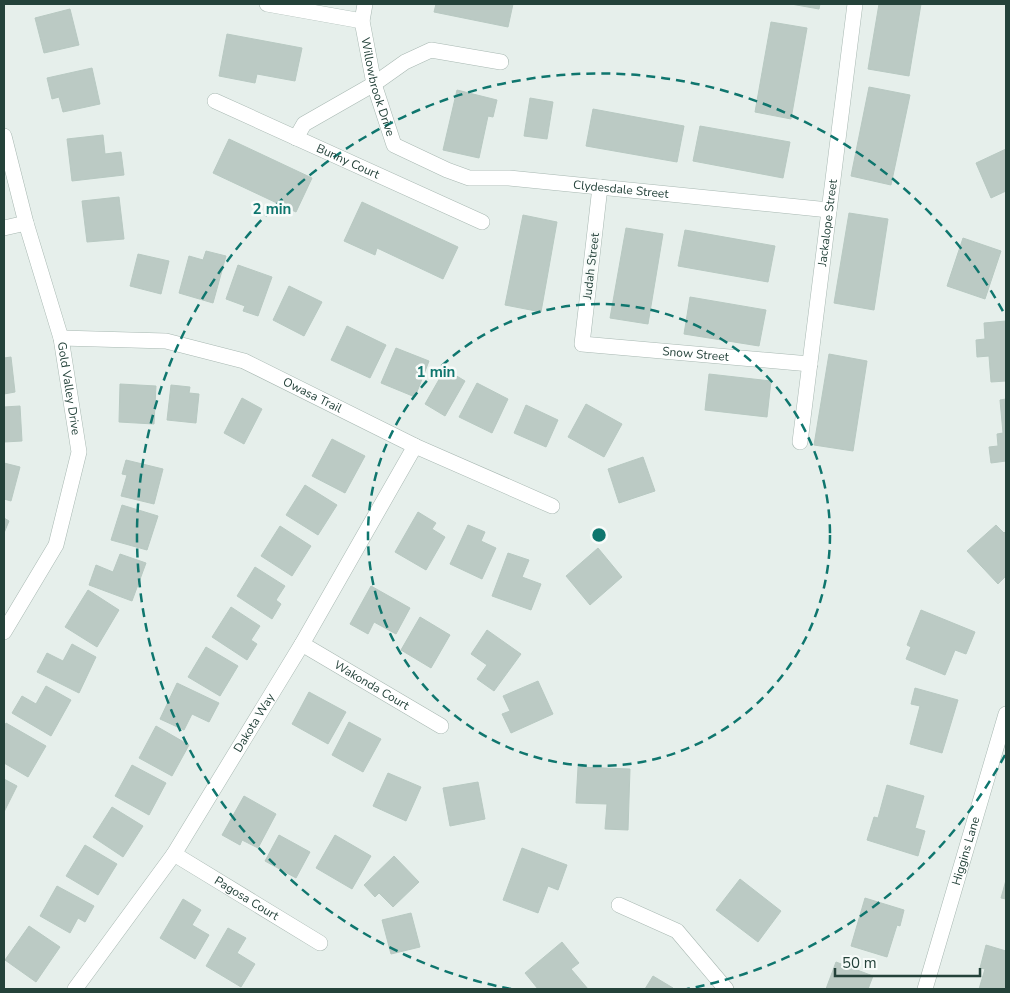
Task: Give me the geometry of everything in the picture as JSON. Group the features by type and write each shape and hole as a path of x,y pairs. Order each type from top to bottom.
{"street":[{"path":"267,4 362,21"},
{"name":"Willowbrook Drive","path":"366,4 362,21 374,84 394,145 416,155"},
{"name":"Jackalope Street","path":"800,442 854,4"},
{"path":"296,138 304,124 374,84 405,62 431,50 501,62"},
{"name":"Bunny Court","path":"215,101 482,222"},
{"name":"Gold Valley Drive","path":"4,136 26,223 61,338 79,452 56,545 4,632"},
{"name":"Clydesdale Street","path":"416,155 469,178 509,178 829,210"},
{"name":"Judah Street","path":"582,344 600,187"},
{"path":"4,228 26,223"},
{"name":"Owasa Trail","path":"61,338 166,341 244,361 415,446 552,506"},
{"name":"Snow Street","path":"582,344 810,364"},
{"name":"Dakota Way","path":"75,989 174,854 302,644 415,446"},
{"name":"Wakonda Court","path":"302,644 441,726"},
{"name":"Higgins Lane","path":"925,989 1006,714"},
{"name":"Pagosa Court","path":"174,854 320,943"},
{"path":"619,905 678,930 726,989"}],"building":[{"path":"436,4 513,4 508,27 434,12"},
{"path":"791,4 820,4 819,9"},
{"path":"879,4 921,4 909,76 868,69"},
{"path":"70,9 79,45 44,53 35,18"},
{"path":"771,22 807,28 791,119 755,112"},
{"path":"227,34 302,48 295,81 257,74 255,83 219,76"},
{"path":"92,68 100,104 63,112 59,97 52,99 47,78"},
{"path":"869,87 910,95 891,185 851,176"},
{"path":"457,90 497,100 493,117 488,116 479,158 443,150"},
{"path":"530,98 553,102 547,139 524,136"},
{"path":"593,109 684,126 677,162 586,146"},
{"path":"700,126 790,142 783,178 693,161"},
{"path":"103,135 105,154 121,152 124,175 72,181 67,139"},
{"path":"229,139 312,178 296,212 213,173"},
{"path":"1006,149 1006,191 991,198 976,163"},
{"path":"119,197 124,239 87,242 82,201"},
{"path":"362,202 458,247 443,279 377,248 375,255 344,241"},
{"path":"849,213 888,219 874,310 834,303"},
{"path":"523,215 557,222 541,312 505,305"},
{"path":"626,228 663,234 648,324 610,318"},
{"path":"685,230 775,246 768,282 678,266"},
{"path":"963,238 1001,251 985,299 947,286"},
{"path":"206,251 226,256 213,303 179,293 189,256 203,260"},
{"path":"138,254 169,261 161,294 130,286"},
{"path":"238,265 272,277 258,316 243,311 245,306 226,299"},
{"path":"289,286 322,302 304,336 273,320"},
{"path":"690,297 766,310 759,346 684,334"},
{"path":"1006,321 1006,381 991,382 989,356 977,357 976,340 985,339 984,323"},
{"path":"347,326 386,345 370,378 331,360"},
{"path":"396,348 429,361 415,397 381,383"},
{"path":"829,354 867,361 853,451 814,445"},
{"path":"11,357 15,392 4,394 4,358"},
{"path":"445,369 465,381 445,416 425,404"},
{"path":"709,374 771,381 767,417 705,410"},
{"path":"477,383 508,399 492,433 459,417"},
{"path":"120,384 156,386 154,424 119,422"},
{"path":"171,385 190,387 189,393 199,394 196,423 167,420"},
{"path":"242,398 262,409 244,444 224,433"},
{"path":"1006,399 1006,461 991,463 989,447 998,446 997,434 1003,433 1000,400"},
{"path":"586,404 622,424 604,457 568,437"},
{"path":"526,405 558,420 546,447 514,433"},
{"path":"20,406 22,441 4,442 4,407"},
{"path":"332,439 365,456 345,493 312,476"},
{"path":"643,457 655,491 619,503 608,469"},
{"path":"126,460 163,469 154,504 121,496 127,475 122,474"},
{"path":"4,463 20,467 11,501 4,499"},
{"path":"305,485 337,505 318,535 286,515"},
{"path":"122,505 158,516 147,550 111,540"},
{"path":"418,512 436,523 432,529 445,537 426,570 395,552"},
{"path":"4,518 9,521 4,533"},
{"path":"468,525 485,532 481,541 496,548 482,579 450,564"},
{"path":"996,525 1004,533 1006,531 1006,576 998,584 967,551"},
{"path":"280,526 311,546 292,576 261,556"},
{"path":"598,548 622,577 590,605 566,576"},
{"path":"508,553 529,560 522,577 541,584 531,610 492,596"},
{"path":"120,554 146,563 132,601 89,585 96,565 113,572"},
{"path":"255,567 285,586 276,600 281,604 272,619 237,596"},
{"path":"371,586 410,608 396,634 374,622 368,634 350,624"},
{"path":"88,590 119,610 97,647 65,627"},
{"path":"231,607 260,626 251,640 257,644 247,660 212,637"},
{"path":"921,610 975,632 966,654 955,650 945,675 906,659 911,647 907,645"},
{"path":"420,617 450,635 431,668 401,650"},
{"path":"487,630 521,654 494,691 477,679 487,665 471,654"},
{"path":"72,644 96,657 79,693 37,672 47,653 63,661"},
{"path":"206,647 238,666 220,696 188,677"},
{"path":"538,681 553,714 511,733 502,714 510,711 503,696"},
{"path":"177,683 219,703 209,722 192,714 184,730 160,719"},
{"path":"46,686 71,700 51,736 12,713 22,696 36,704"},
{"path":"915,688 958,700 942,753 910,744 920,706 911,704"},
{"path":"309,692 346,712 328,744 292,724"},
{"path":"349,722 381,739 363,772 332,755"},
{"path":"6,723 46,746 28,777 4,763 4,727"},
{"path":"156,726 189,745 172,776 139,758"},
{"path":"132,765 166,783 149,815 115,796"},
{"path":"578,767 630,769 628,830 605,829 607,804 576,803"},
{"path":"388,773 421,787 406,821 373,806"},
{"path":"4,779 17,786 4,812"},
{"path":"478,782 485,819 450,826 443,788"},
{"path":"887,785 924,796 915,828 925,831 918,856 867,840 874,817 878,818"},
{"path":"244,796 276,814 258,848 242,840 240,845 222,835"},
{"path":"112,807 143,826 123,857 93,837"},
{"path":"279,835 310,852 296,878 265,861"},
{"path":"335,835 371,856 352,889 316,868"},
{"path":"85,845 117,864 98,895 66,876"},
{"path":"522,848 567,865 558,890 548,886 538,913 503,900"},
{"path":"394,856 419,882 393,907 379,893 375,897 364,885"},
{"path":"740,879 781,911 758,942 716,910"},
{"path":"1006,880 1006,899 1001,898"},
{"path":"57,886 94,906 85,922 78,918 70,933 40,916"},
{"path":"865,898 904,910 900,926 897,925 887,957 851,946"},
{"path":"183,899 201,910 192,925 209,935 195,959 160,938"},
{"path":"411,913 420,947 391,954 382,920"},
{"path":"29,926 60,947 36,982 5,960"},
{"path":"228,928 246,938 237,953 255,964 241,987 206,966"},
{"path":"562,942 579,963 571,969 588,989 538,989 525,973"},
{"path":"986,945 1006,951 1006,989 979,989 985,969 980,968"},
{"path":"836,962 873,976 868,989 826,989"},
{"path":"653,976 673,988 673,989 645,989"}]}
